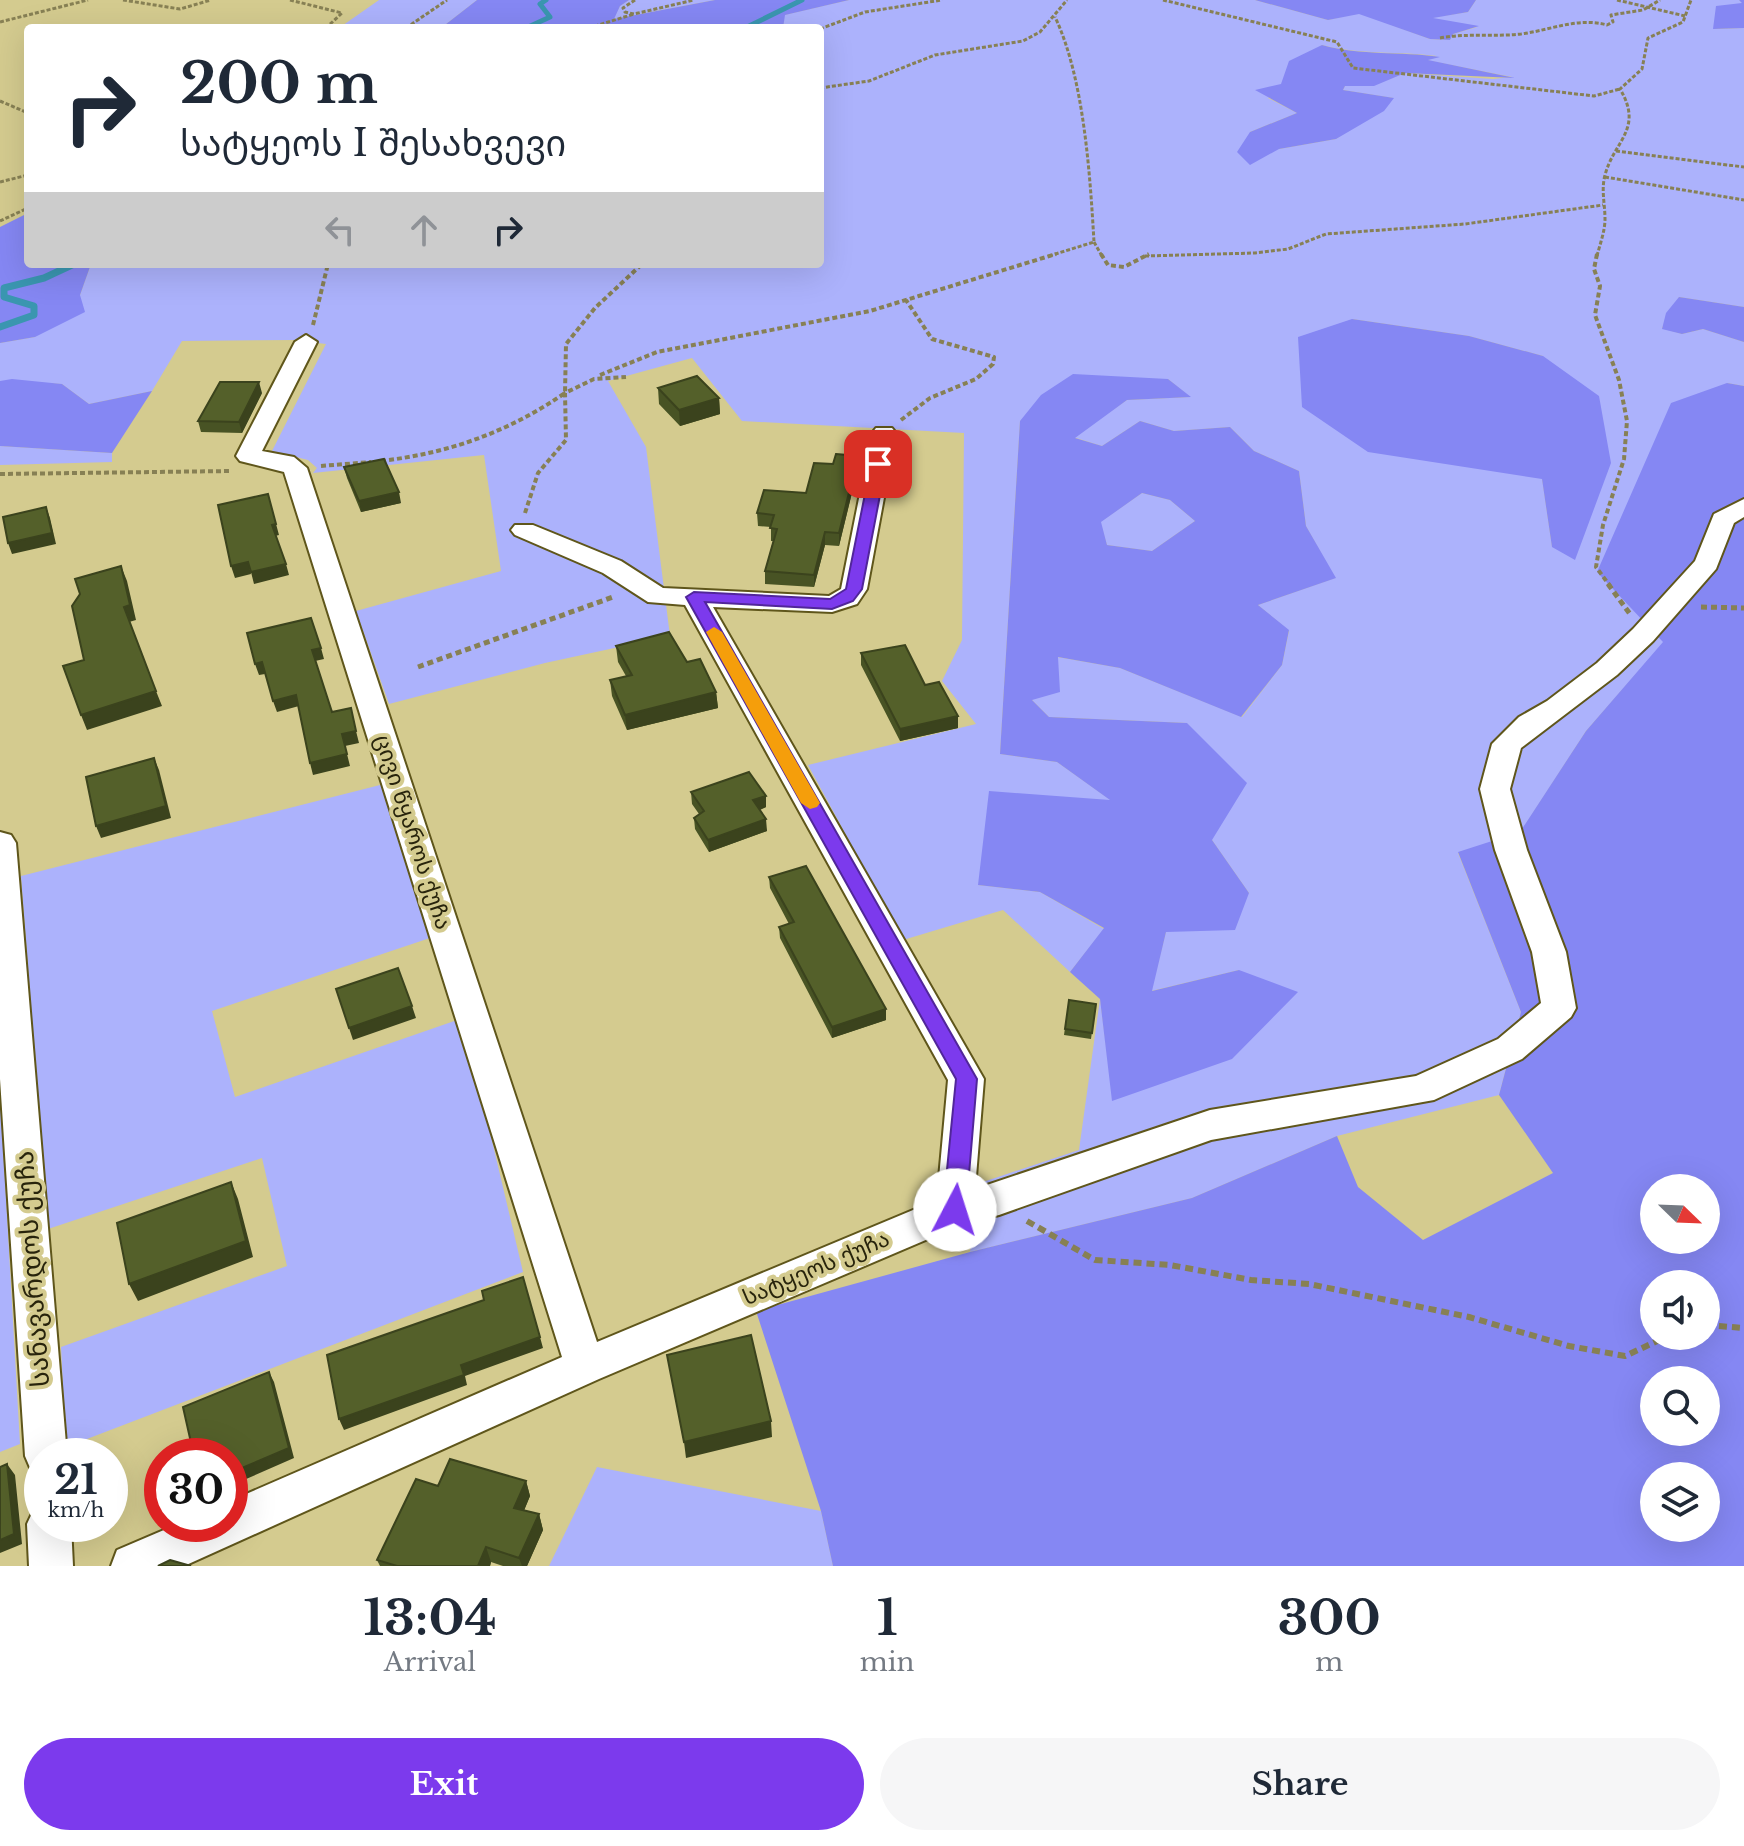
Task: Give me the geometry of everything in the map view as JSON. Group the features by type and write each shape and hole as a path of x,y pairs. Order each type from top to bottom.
{"street":[{"name":"ცივი წყაროს ქუჩა","path":"306,342 248,456 285,462 295,468 585,1366"},
{"path":"524,530 612,567 657,596 832,604 848,598 854,589 884,433"},
{"path":"1643,635 1707,563 1723,519 1744,506"},
{"path":"694,597 966,1079 955,1210"},
{"name":"სატყეოს ქუჩა","path":"248,1516 585,1366 955,1210 999,1199 1210,1125 1421,1090 1510,1049 1559,1008 1549,952 1511,850 1495,789 1507,744 1529,724 1557,708 1607,669 1643,635"},
{"name":"სანავარდოს ქუჩა","path":"0,843 45,1438"},
{"path":"50,1542 51,1566"},
{"name":"სატყეოს ქუჩა","path":"133,1566 188,1542"}],"path":[{"path":"0,22 88,0"},
{"path":"123,0 184,10 197,9 211,0"},
{"path":"290,0 342,13 330,24"},
{"path":"412,24 447,0"},
{"path":"634,14 623,8 635,0"},
{"path":"602,24 694,0"},
{"path":"824,27 865,12 942,0"},
{"path":"824,87 869,81 935,55 1023,41 1040,32 1067,0"},
{"path":"1163,0 1235,20 1337,42 1343,47 1353,68 1594,96 1620,89 1642,69 1648,38 1683,22 1691,0"},
{"path":"1617,0 1649,5 1685,16"},
{"path":"1440,38 1484,33 1519,34 1589,20 1607,25 1613,22 1611,15 1617,12 1643,10 1660,0"},
{"path":"1055,17 1070,48 1091,192 1094,242 1108,265 1124,267 1150,253 1255,253 1288,249 1326,234 1465,224 1603,205"},
{"path":"1620,89 1628,102 1629,130 1605,177 1605,221 1594,269 1600,286 1595,315 1619,380 1627,421 1624,459 1603,525 1596,567 1643,635"},
{"path":"0,101 24,111"},
{"path":"1616,151 1744,167"},
{"path":"0,182 24,176"},
{"path":"1605,177 1744,200"},
{"path":"0,221 24,210"},
{"path":"565,393 584,380 657,352 870,311 1094,242"},
{"path":"306,342 317,315 327,268"},
{"path":"524,530 526,496 544,461 566,440 566,344 595,308 638,268"},
{"path":"884,433 930,398 976,379 993,364 994,357 976,350 933,343 918,327 906,300"},
{"path":"600,375 626,377"},
{"path":"418,667 628,591 657,596"},
{"path":"1670,606 1744,608"},
{"path":"999,1199 1039,1230 1081,1255 1115,1264 1170,1265 1251,1280 1309,1284 1469,1317 1569,1346 1625,1356 1640,1349"},
{"path":"1720,1326 1744,1328"}],"shaded area":[{"path":"379,0 477,0 446,24 345,24"},
{"path":"477,0 629,0 620,6 614,19 715,0 849,0 785,15 784,24 446,24"},
{"path":"629,0 715,0 613,19 620,6"},
{"path":"849,0 1255,0 1328,20 1359,13 1430,39 1450,40 1453,34 1477,27 1429,18 1468,12 1476,0 1739,0 1743,3 1714,29 1744,28 1744,307 1679,297 1662,328 1682,334 1703,329 1744,342 1744,386 1727,383 1664,642 1586,731 1520,833 1458,853 1521,1012 1499,1095 1337,1136 1192,1198 970,1252 980,1183 1079,1150 1100,999 1113,1100 1239,970 1151,991 1166,932 1249,893 1212,840 1187,723 1049,717 1032,700 1057,657 1120,668 1242,717 1282,665 1289,631 1258,605 1335,578 1306,526 1299,471 1254,451 1230,427 1174,431 1140,421 1102,446 1073,437 1127,400 1190,397 1168,379 1020,421 1000,754 1057,762 1112,801 978,885 1040,892 1104,929 1070,972 1003,910 903,940 808,765 976,724 942,681 962,640 964,433 742,421 692,358 608,381 646,447 670,636 545,663 389,704 356,611 501,571 484,455 313,473 317,468 308,460 272,451 326,344 294,340 182,341 152,391 89,404 62,384 0,381 0,343 35,337 80,295 90,268 824,268 824,24 783,24 784,15","holes":["1322,45 1437,56 1426,60 1512,77 1493,79 1405,73 1374,85 1345,86 1343,90 1393,98 1336,139 1279,149 1250,132 1297,113 1268,98","1352,319 1469,336 1543,356 1552,547 1542,478"]},
{"path":"1255,0 1476,0 1468,12 1433,18 1479,26 1453,34 1450,40 1430,39 1359,14 1328,20"},
{"path":"1739,0 1744,0 1744,28 1713,29 1716,6 1742,3"},
{"path":"1322,45 1352,51 1440,57 1428,60 1515,78 1405,73 1374,86 1345,86 1343,90 1394,98 1384,111 1336,139 1279,149 1250,165 1237,152 1250,132 1297,113 1255,90 1281,84 1289,61"},
{"path":"24,215 24,268 90,268 80,295 85,312 35,337 0,343 0,227"},
{"path":"1679,297 1744,307 1744,342 1703,329 1682,334 1662,329 1666,313"},
{"path":"1352,319 1469,336 1543,356 1599,396 1611,463 1575,560 1552,547 1542,479 1368,452 1302,407 1298,337"},
{"path":"1073,374 1168,379 1191,397 1127,400 1075,438 1102,446 1140,421 1174,431 1230,427 1254,451 1299,471 1306,526 1336,578 1258,605 1289,630 1282,665 1241,717 1120,668 1058,657 1060,692 1032,700 1049,717 1187,723 1247,783 1212,840 1249,893 1235,930 1166,932 1152,991 1239,970 1298,992 1232,1059 1112,1101 1100,999 1070,972 1104,928 1040,892 978,885 989,791 1110,800 1057,762 1000,754 1020,421 1041,395","holes":["1142,493 1170,500 1195,521 1152,551 1107,545 1101,522"]},
{"path":"12,379 62,384 89,404 152,391 112,453 0,446 0,381"},
{"path":"1727,383 1744,386 1744,1566 833,1566 821,1511 756,1311 970,1252 1192,1198 1337,1136 1358,1187 1423,1240 1553,1173 1499,1095 1521,1012 1458,852 1520,832 1586,731 1663,642 1597,572 1671,403"},
{"path":"0,446 112,453 112,462 0,465"},
{"path":"1142,493 1170,500 1195,521 1152,551 1107,545 1100,522"},
{"path":"384,784 430,938 212,1011 235,1097 463,1018 523,1272 90,1438 66,1438 61,1347 287,1266 262,1158 48,1229 21,876"},
{"path":"0,1093 20,1444 0,1452"},
{"path":"597,1467 821,1511 833,1566 549,1566"}],"building":[{"path":"697,376 719,398 679,410 658,388"},
{"path":"220,382 259,382 239,422 198,421"},
{"path":"836,454 858,456 839,533 825,532 814,575 765,571 777,529 770,528 774,515 757,513 764,490 806,493 814,463 833,464"},
{"path":"384,459 399,492 359,501 344,467"},
{"path":"268,494 276,524 272,525 286,564 251,572 248,562 231,566 218,505"},
{"path":"46,507 52,533 8,543 3,517"},
{"path":"121,566 130,605 124,607 156,691 81,715 63,666 84,660 72,606 80,594 75,579"},
{"path":"311,618 321,648 312,650 332,712 351,708 356,731 342,734 347,754 310,763 296,695 273,701 262,662 255,664 247,633"},
{"path":"669,632 687,662 700,659 716,692 625,715 610,680 632,675 616,646"},
{"path":"905,645 925,685 939,682 958,716 900,729 861,653"},
{"path":"154,758 166,806 96,826 86,777"},
{"path":"749,772 766,796 753,800 766,819 708,840 694,818 704,811 691,792"},
{"path":"806,866 886,1009 832,1027 779,927 794,922 769,877"},
{"path":"398,968 412,1006 349,1028 336,989"},
{"path":"1069,1000 1096,1004 1092,1033 1065,1029"},
{"path":"231,1182 246,1241 129,1284 117,1223"},
{"path":"523,1277 540,1337 461,1365 464,1375 339,1419 327,1355 484,1300 482,1291"},
{"path":"751,1335 771,1421 684,1442 667,1355"},
{"path":"269,1372 289,1448 248,1465 248,1438 190,1438 183,1407"},
{"path":"450,1459 526,1481 514,1508 539,1514 519,1558 486,1547 478,1566 397,1566 377,1560 416,1479 438,1486"},
{"path":"7,1464 14,1534 0,1540 0,1467"},
{"path":"170,1560 191,1566 158,1566"}],"waterway":[{"path":"535,24 550,17 540,4 546,0"},
{"path":"753,24 802,0"},
{"path":"0,327 34,315 34,306 4,297 4,288 44,278 65,268"}],"slow traffic":[{"path":"714,632 810,803"}],"route":[{"path":"878,464 854,589 848,598 832,604 742,597 694,597 966,1079 955,1210"}]}
